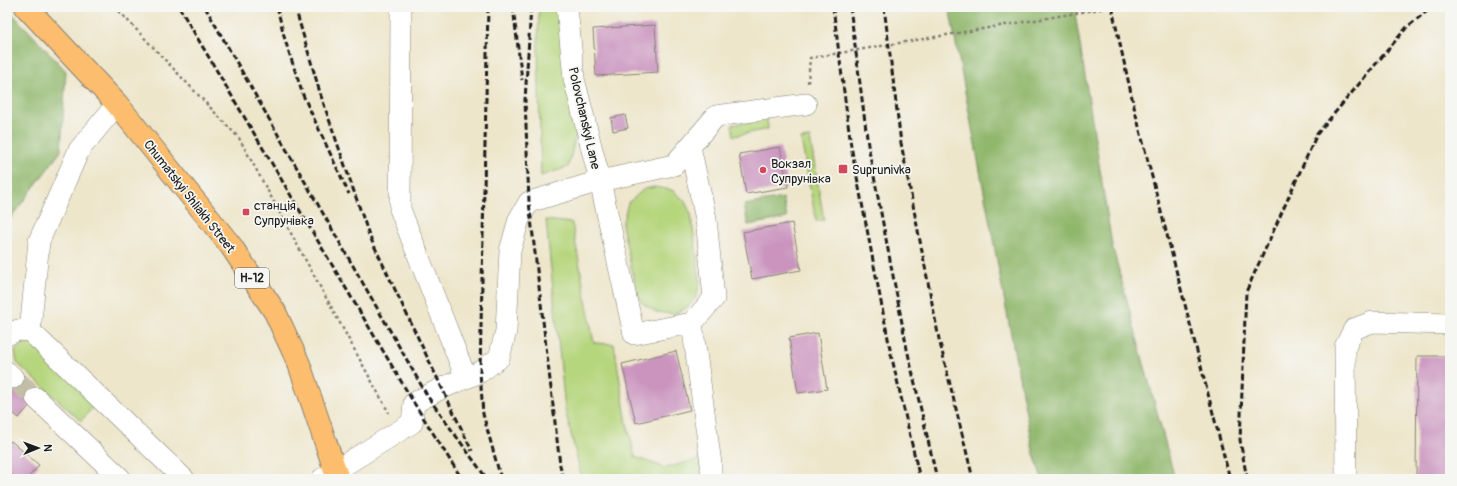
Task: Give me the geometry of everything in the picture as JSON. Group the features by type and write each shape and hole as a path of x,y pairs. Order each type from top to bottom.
{"main road":[{"name":"Chumatskyi Shliakh Street","path":"26,7 117,104 231,246 275,312 299,364 332,476"}],"street":[{"path":"401,7 400,209 466,378"},
{"name":"Polovchanskyi Lane","path":"567,7 574,79 600,181 634,334 692,323"},
{"path":"30,331 39,241 79,150 117,104"},
{"path":"332,476 412,423 414,403 480,372 499,358 506,331 510,251 519,219 529,202 600,181 674,164 716,116 806,104"},
{"path":"690,147 706,219 714,298 692,323 712,479"},
{"path":"1346,479 1345,347 1354,329 1372,322 1450,324"},
{"path":"7,335 18,330 30,331 184,479"},
{"path":"36,398 121,479"}],"path":[{"path":"115,7 239,138 399,431"},
{"path":"806,104 810,58 1102,10 1102,7"}],"green space":[{"path":"539,7 558,7 579,122 568,167 541,176 538,44"},
{"path":"949,7 1074,7 1112,245 1175,479 1042,479 1033,451"},
{"path":"7,8 66,71 61,151 7,223"},
{"path":"767,118 768,129 734,136 732,125"},
{"path":"810,138 824,220 816,221 801,139"},
{"path":"655,187 672,190 684,200 691,214 700,280 697,296 688,307 674,314 656,312 642,303 637,293 622,225 628,203 644,189"},
{"path":"783,198 787,218 748,225 744,205"},
{"path":"546,220 572,223 594,343 614,344 627,424 635,457 666,468 703,458 704,479 582,479 565,409"},
{"path":"24,342 36,342 98,401 81,421 17,363 15,351"}],"building":[{"path":"655,25 658,72 596,76 593,29"},
{"path":"625,115 628,128 613,131 611,118"},
{"name":"Вокзал Супрунівка","path":"780,147 788,187 746,194 739,154"},
{"path":"792,223 801,270 752,279 743,232"},
{"path":"818,333 827,389 798,393 789,338"},
{"path":"676,351 690,410 636,423 622,364"},
{"path":"1417,356 1450,356 1450,479 1416,479"},
{"path":"18,372 41,392 19,418 7,408 7,385"},
{"path":"11,441 39,465 27,479 17,479 7,471 7,445"}],"tunnel":[{"path":"13,378 36,398"}],"railway":[{"path":"179,7 414,403 462,479"},
{"path":"205,7 428,397 487,479"},
{"path":"277,7 285,40 303,95 349,194"},
{"path":"295,7 321,96 369,235 472,451"},
{"path":"488,7 480,372 483,414 501,479"},
{"path":"513,7 522,80"},
{"path":"531,7 525,100 529,202 560,465 563,479"},
{"path":"833,7 851,146 891,354 920,479"},
{"path":"850,7 868,145 907,349 937,479"},
{"path":"884,7 901,143 939,339 973,479"},
{"path":"1114,7 1113,13 1135,111 1230,479"},
{"path":"1247,479 1240,440 1246,292 1317,134 1407,27 1432,7"}],"place":[{"name":"Suprunivka","path":"843,169"},
{"name":"Вокзал Супрунівка","path":"763,170"},
{"name":"станція Супрунівка","path":"246,212"}]}
